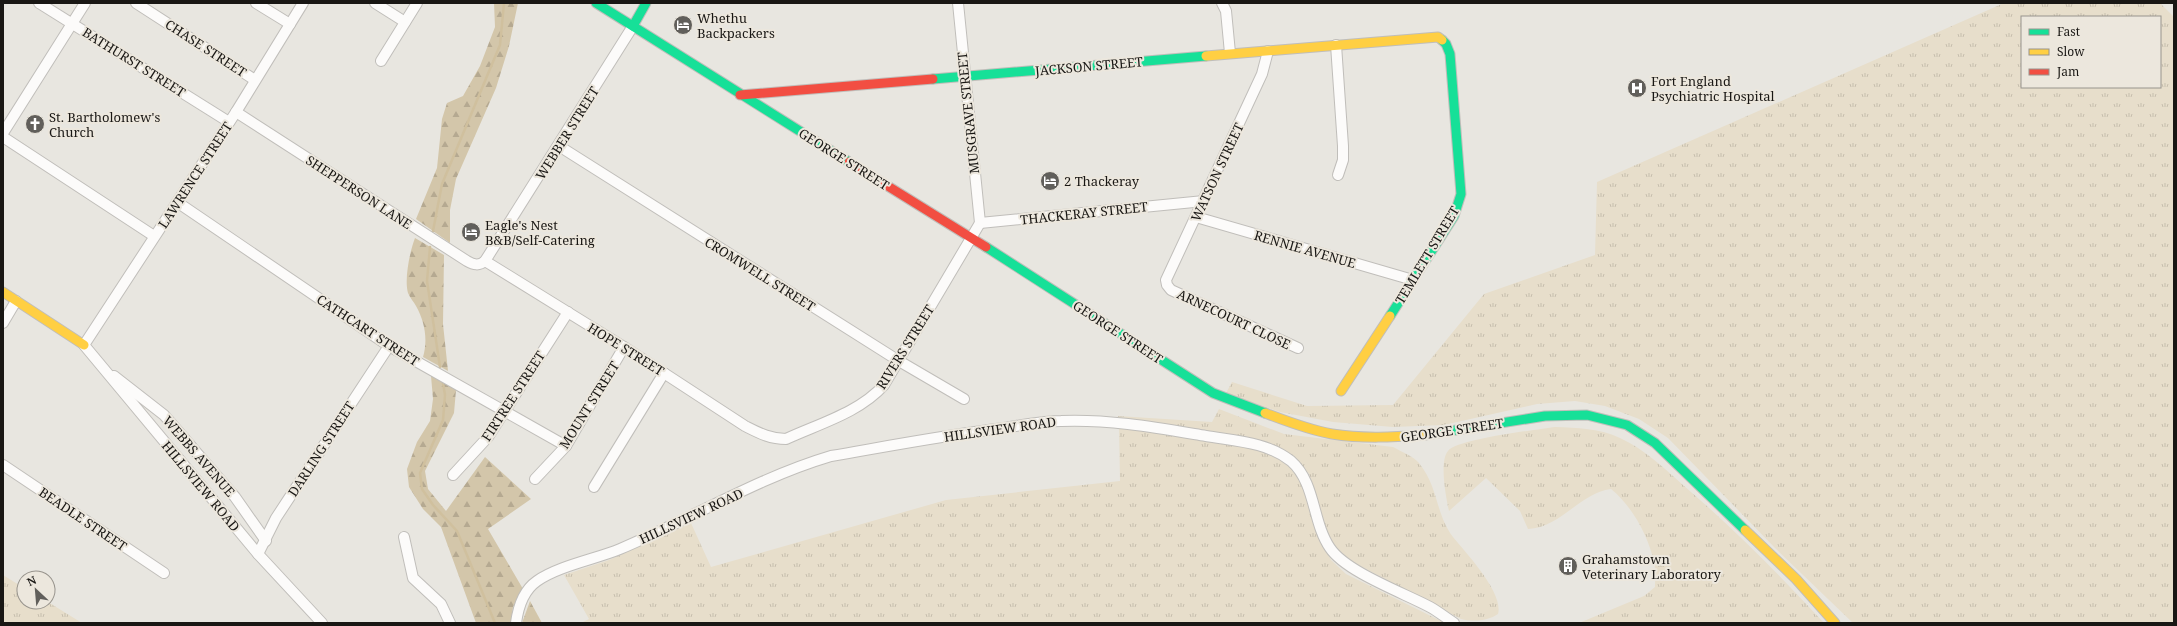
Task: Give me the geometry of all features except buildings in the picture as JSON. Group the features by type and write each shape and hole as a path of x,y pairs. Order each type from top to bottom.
{"main road":[{"name":"GEORGE STREET","path":"596,3 740,95 971,237 1213,394 1281,420 1332,434 1386,438 1440,434 1545,416 1587,414 1627,425 1655,443 1796,579"},
{"name":"WEBBER STREET","path":"633,26 646,3"},
{"name":"JACKSON STREET","path":"740,95 1230,53 1438,37"},
{"name":"TEMLETT STREET","path":"1341,391 1454,216 1461,194 1450,54 1446,44 1438,37"},
{"path":"3,292 84,345"},
{"path":"1796,579 1811,598 1836,623"},
{"path":"1796,579 1815,593 1846,623"}],"street":[{"name":"BATHURST STREET","path":"39,3 229,122"},
{"path":"3,133 85,3"},
{"name":"CHASE STREET","path":"136,3 255,80"},
{"path":"256,3 290,24"},
{"name":"LAWRENCE STREET","path":"84,345 236,112 303,3"},
{"path":"375,3 405,22"},
{"path":"381,62 417,3"},
{"name":"MUSGRAVE STREET","path":"958,3 964,77 980,223"},
{"path":"1222,3 1226,11 1230,53"},
{"name":"WEBBER STREET","path":"485,261 559,146 633,26"},
{"path":"1336,45 1343,146 1343,160 1338,175"},
{"name":"WATSON STREET","path":"1171,290 1167,285 1168,273 1204,201 1262,74 1268,51"},
{"name":"SHEPPERSON LANE","path":"236,112 467,262 478,264 485,261"},
{"path":"3,137 154,236"},
{"name":"CROMWELL STREET","path":"559,146 898,361 964,399"},
{"name":"THACKERAY STREET","path":"980,223 1204,201"},
{"name":"CATHCART STREET","path":"177,202 388,346 566,446"},
{"name":"RENNIE AVENUE","path":"1196,217 1413,280"},
{"path":"971,237 980,223"},
{"name":"RIVERS STREET","path":"766,436 776,439 786,439 859,406 874,397 884,385 971,237"},
{"name":"HOPE STREET","path":"485,261 624,347 745,426 766,436"},
{"name":"ARNECOURT CLOSE","path":"1171,290 1298,348"},
{"path":"3,323 16,301"},
{"name":"FIRTREE STREET","path":"453,475 488,437 568,312"},
{"name":"HILLSVIEW ROAD","path":"84,345 258,554 322,623"},
{"name":"DARLING STREET","path":"258,554 266,541 276,518 388,346"},
{"name":"MOUNT STREET","path":"535,480 566,446 624,347"},
{"name":"WEBBS AVENUE","path":"102,368 164,415 235,497 266,541"},
{"path":"594,487 664,373"},
{"name":"HILLSVIEW ROAD","path":"516,623 517,614 528,590 537,581 549,574 620,549 796,468 832,456 988,430 1059,421 1091,421 1156,427 1262,445 1279,453 1299,470 1313,500 1323,535 1330,548 1338,558 1362,573 1432,608 1454,623"},
{"name":"BEADLE STREET","path":"3,465 164,573"},
{"path":"404,537 413,578 441,604 450,623"}],"green space":[{"path":"494,3 518,3 509,46 496,88 456,179 450,210 450,243 416,219 437,168 442,119 447,103 463,96 480,66 495,27"},
{"path":"2004,3 2160,3 2174,17 2174,623 1853,623 1775,548 1668,438 1639,419 1605,406 1575,401 1537,404 1444,425 1393,427 1333,422 1280,412 1226,393 1232,382 1307,406 1393,405 1484,294 1595,255 1597,182"},
{"path":"415,238 444,255 443,324 448,371 423,357 425,351 425,331 422,318 408,293 407,287 408,265"},
{"path":"431,376 456,390 454,413 425,471 428,489 446,511 485,457 531,499 488,529 523,589 513,607 511,623 476,623 441,527 423,509 409,487 407,469 417,442 430,421 433,399"},
{"path":"1219,409 1284,434 1393,447 1414,458 1425,472 1430,482 1447,528 1475,563 1490,585 1498,605 1498,614 1490,618 1480,620 1461,619 1347,559 1334,546 1326,530 1309,474 1302,466 1279,449 1118,420 1118,416 1212,422"},
{"path":"1119,426 1252,447 1279,459 1293,470 1301,481 1310,505 1315,528 1331,560 1346,574 1445,623 581,623 589,619 564,575 609,560 691,523 711,567 946,500 1120,481"},
{"path":"1555,427 1588,429 1604,432 1629,442 1645,453 1702,501 1738,535 1824,623 1579,623 1644,596 1655,587 1655,565 1648,542 1632,512 1619,496 1611,489 1600,492 1589,497 1550,523 1528,529 1520,511 1486,478 1449,511 1445,489 1445,456 1448,451 1454,447 1481,439"},
{"path":"3,575 16,583 16,610 56,610 56,607 82,623 3,623"},
{"path":"530,601 542,623 522,623"}],"waterway":[{"path":"433,231 442,184 500,45 504,3"},
{"path":"430,247 427,281 440,367"},
{"path":"443,383 445,395 443,420 420,473 422,489 433,505 457,531 495,623"}],"traffic: fast":[{"path":"596,3 849,162"},
{"path":"633,26 646,3"},
{"path":"1390,316 1454,216 1461,194 1450,54 1446,44 1442,40"},
{"path":"933,79 1206,56"},
{"path":"986,247 1213,393 1265,413"},
{"path":"1425,435 1545,416 1587,415 1627,425 1655,443 1745,530"}],"traffic: slow":[{"path":"1206,56 1438,37 1442,40"},
{"path":"3,292 84,345"},
{"path":"1341,391 1390,316"},
{"path":"1265,413 1306,428 1344,436 1390,437 1425,435"},
{"path":"1745,530 1796,579 1835,623"}],"traffic: jam":[{"path":"740,95 933,79"},
{"path":"849,162 986,247"}],"place":[{"name":"Whethu Backpackers","path":"683,25"},
{"name":"Fort England Psychiatric Hospital","path":"1637,88"},
{"name":"St. Bartholomew's Church","path":"35,124"},
{"name":"2 Thackeray","path":"1050,181"},
{"name":"Eagle's Nest B&B/Self-Catering","path":"471,232"},
{"name":"Grahamstown Veterinary Laboratory","path":"1568,566"}]}
